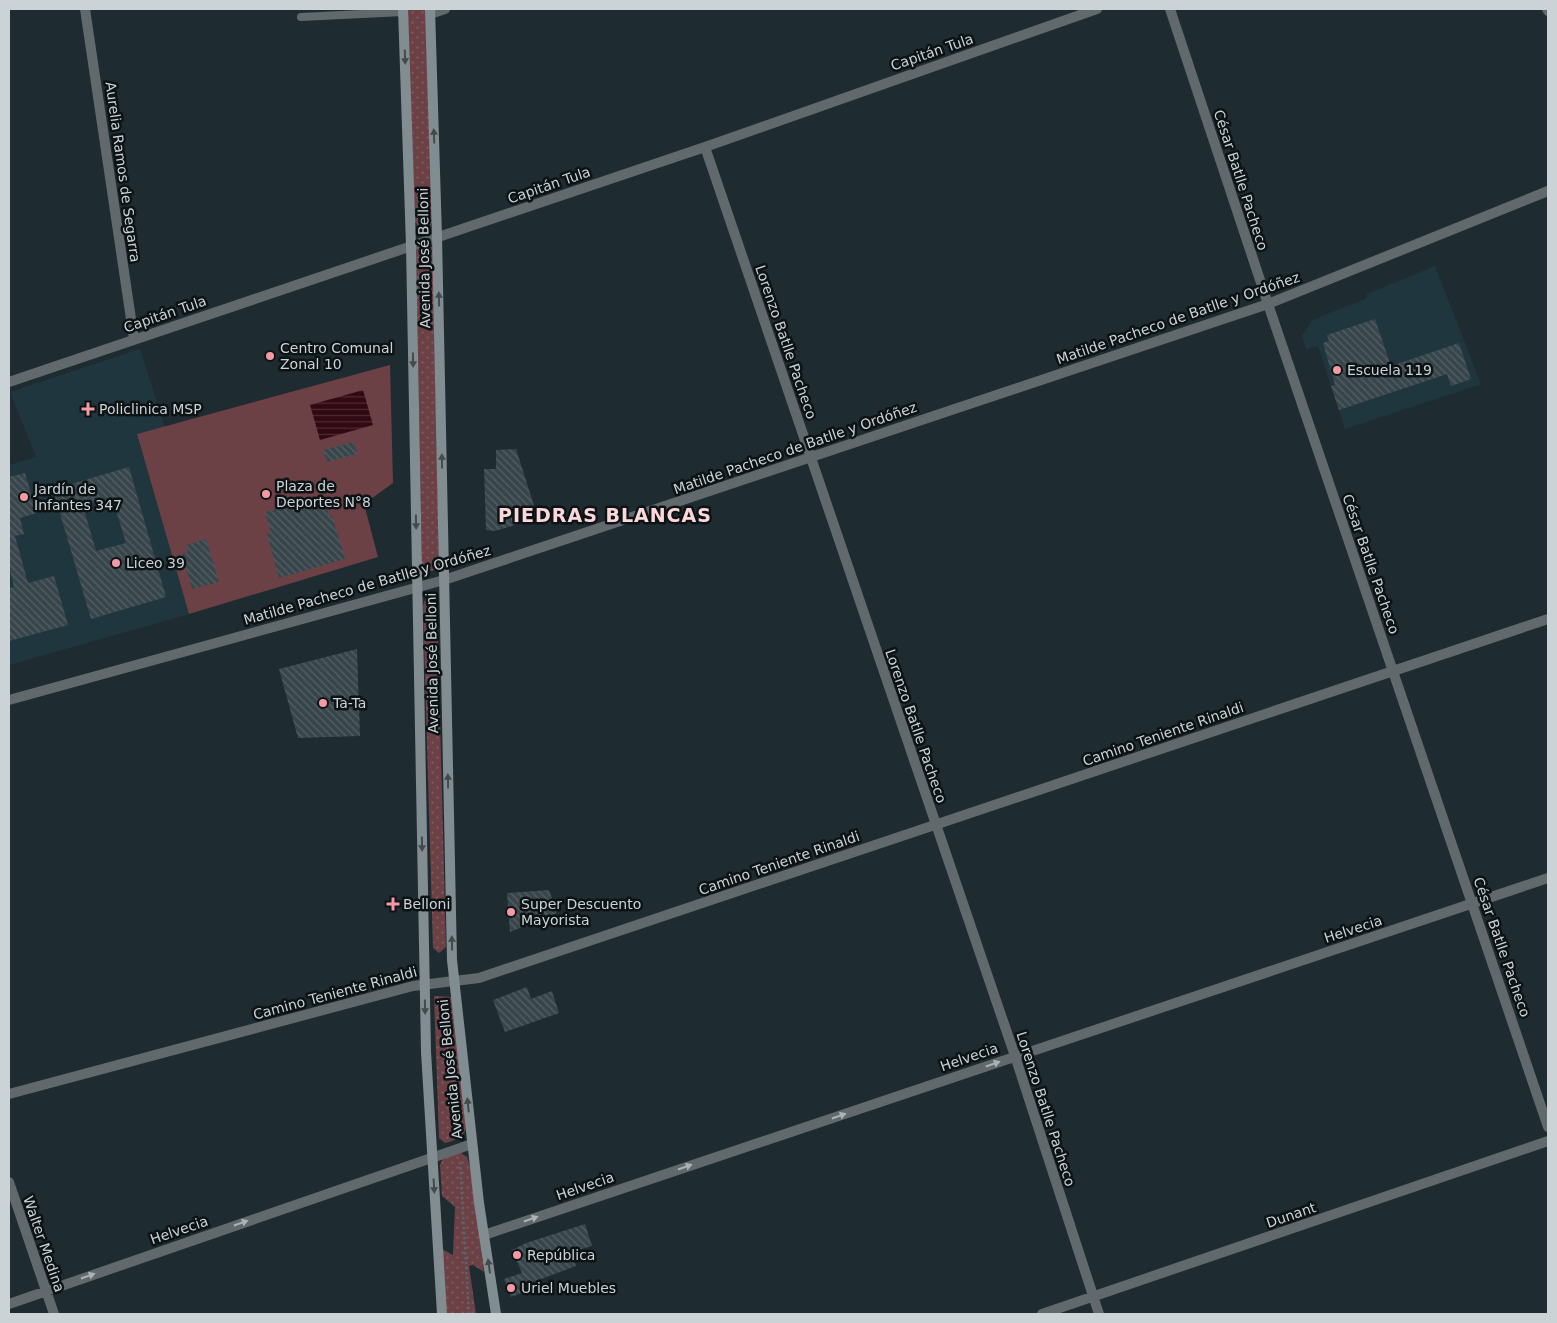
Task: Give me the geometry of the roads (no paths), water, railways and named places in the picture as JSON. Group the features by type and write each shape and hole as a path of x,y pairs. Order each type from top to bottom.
{"main road":[{"name":"Avenida José Belloni","path":"403,10 411,245 425,984 432,1156 442,1314"},
{"name":"Avenida José Belloni","path":"430,11 437,236 452,960 472,1144 496,1314"}],"street":[{"name":"Aurelia Ramos de Segarra","path":"85,9 134,338"},
{"path":"430,11 445,9"},
{"name":"Capitán Tula","path":"9,382 134,338 705,146 1097,9"},
{"name":"César Batlle Pacheco","path":"1170,9 1268,304 1548,1127"},
{"name":"Lorenzo Batlle Pacheco","path":"705,146 1015,1056 1099,1314"},
{"name":"Matilde Pacheco de Batlle y Ordóñez","path":"9,700 444,580 1268,304 1548,191"},
{"name":"Camino Teniente Rinaldi","path":"9,1094 425,984 479,978 1548,619"},
{"name":"Helvecia","path":"484,1235 1548,878"},
{"name":"Dunant","path":"1042,1314 1548,1141"},
{"name":"Helvecia","path":"9,1304 432,1156 472,1144"},
{"name":"Walter Medina","path":"9,1182 54,1314"}],"lane":[{"path":"301,17 403,10"}],"place":[{"name":"Centro Comunal Zonal 10","path":"270,356"},
{"name":"Escuela 119","path":"1337,370"},
{"name":"Policlinica MSP","path":"88,409"},
{"name":"Plaza de Deportes N°8","path":"266,494"},
{"name":"Jardín de Infantes 347","path":"24,497"},
{"name":"Liceo 39","path":"116,563"},
{"name":"Ta-Ta","path":"323,703"},
{"name":"Belloni","path":"393,904"},
{"name":"Super Descuento Mayorista","path":"511,912"},
{"name":"República","path":"517,1255"},
{"name":"Uriel Muebles","path":"511,1288"}],"district":[{"name":"PIEDRAS BLANCAS","path":"605,515"}]}
